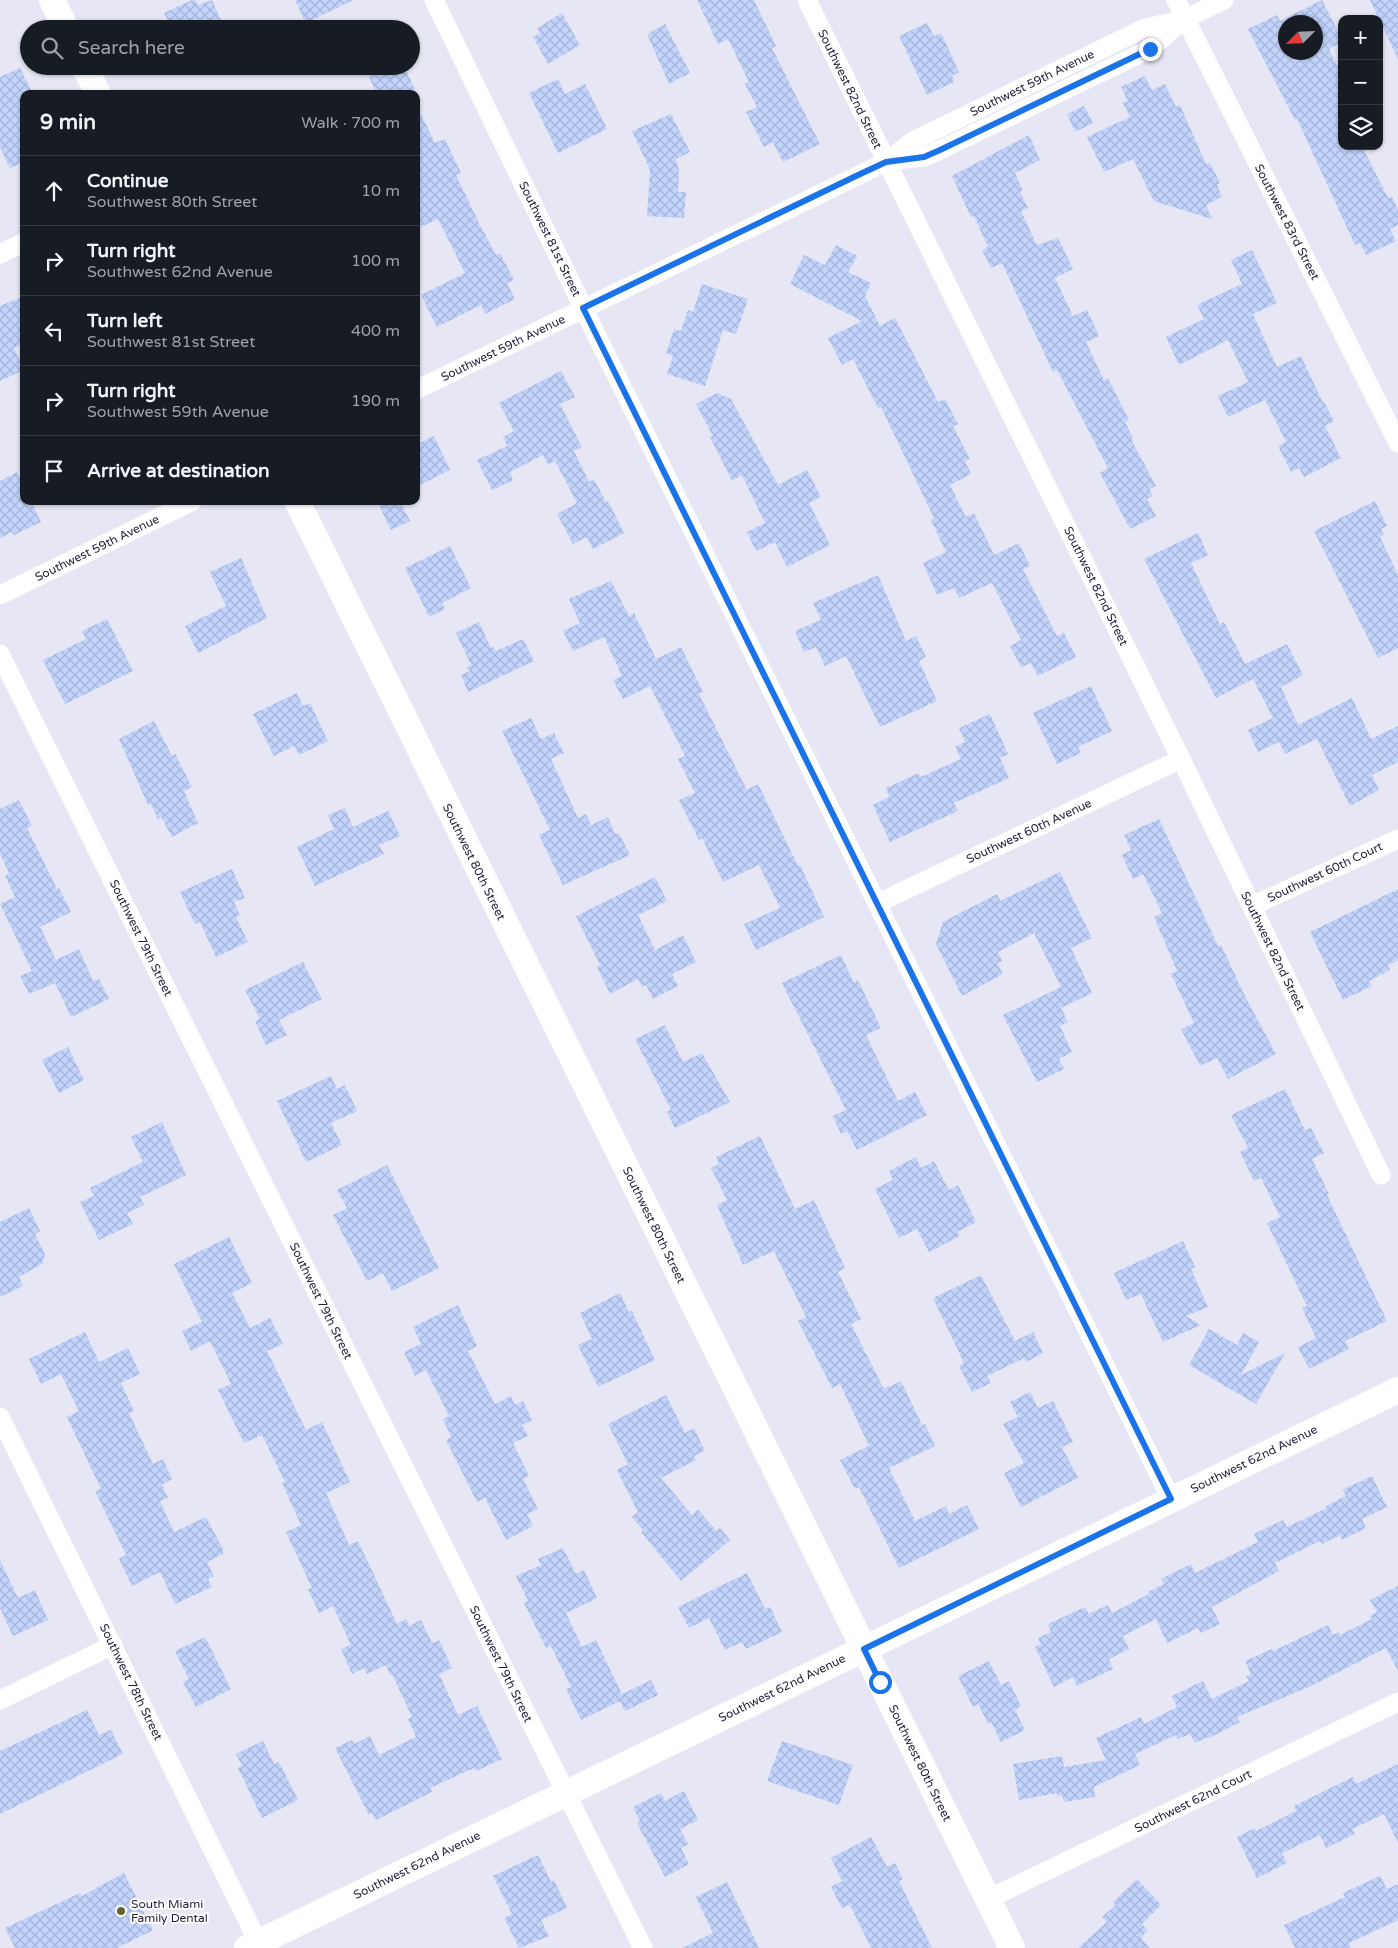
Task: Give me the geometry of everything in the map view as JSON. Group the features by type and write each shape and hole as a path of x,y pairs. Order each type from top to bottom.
{"street":[{"path":"52,0 62,20"},
{"name":"Southwest 81st Street","path":"434,0 583,308 1171,1499"},
{"name":"Southwest 82nd Street","path":"807,0 1181,759 1381,1175"},
{"name":"Southwest 83rd Street","path":"1176,0 1398,443"},
{"name":"Southwest 59th Avenue","path":"420,388 886,162 913,141 1145,28 1185,18 1224,0"},
{"path":"88,75 96,90"},
{"path":"0,254 20,244"},
{"name":"Southwest 59th Avenue","path":"0,595 185,505"},
{"name":"Southwest 80th Street","path":"299,505 1012,1948"},
{"name":"Southwest 79th Street","path":"0,654 643,1948"},
{"name":"Southwest 60th Avenue","path":"878,903 1181,759"},
{"name":"Southwest 60th Court","path":"1252,906 1398,839"},
{"name":"Southwest 62nd Avenue","path":"256,1946 1398,1390"},
{"name":"Southwest 78th Street","path":"0,1417 113,1645 256,1946"},
{"path":"0,1700 113,1645"},
{"name":"Southwest 62nd Court","path":"988,1900 1398,1702"}],"building":[{"path":"192,0 195,0 198,5 212,0 221,20 168,20 164,13"},
{"path":"295,0 353,0 312,20 305,20"},
{"path":"697,0 754,0 776,46 772,48 820,144 783,162 773,142 764,147 746,112 757,107 745,84 749,82 728,39 718,44"},
{"path":"1322,0 1338,31 1338,44 1329,49 1338,67 1338,150 1364,150 1388,198 1392,197 1398,210 1398,225 1390,229 1396,241 1366,255 1360,243 1355,245 1297,119 1295,120 1248,29 1277,15 1278,60 1323,60 1323,15 1292,15"},
{"path":"1370,0 1398,0 1398,59 1383,27 1383,15 1377,15"},
{"path":"562,13 580,45 548,64 533,37 540,33 537,28"},
{"path":"927,23 934,36 941,33 959,72 952,76 954,82 927,95 899,36"},
{"path":"665,24 690,73 669,84 647,34"},
{"path":"20,68 20,75 24,75 31,90 20,90 20,164 10,168 0,147 0,77"},
{"path":"368,75 408,75 415,90 375,90"},
{"path":"1145,76 1152,90 1165,84 1176,107 1180,105 1206,164 1210,163 1220,183 1217,185 1222,197 1206,205 1212,219 1154,201 1133,159 1104,172 1087,137 1130,117 1123,103 1128,101 1121,87"},
{"path":"558,79 565,94 585,84 607,129 558,153 529,93"},
{"path":"1084,106 1093,123 1075,132 1067,114"},
{"path":"420,112 435,143 445,139 461,173 456,175 480,225 496,255 500,253 514,280 507,283 515,299 485,314 481,305 437,327 421,295 465,273 438,219 420,227"},
{"path":"671,114 690,152 676,159 679,170 678,192 686,192 684,218 647,216 650,170 632,131"},
{"path":"1029,135 1040,160 1015,173 1023,190 1020,192 1028,208 1021,211 1037,245 1058,238 1073,269 1055,278 1073,316 1087,310 1099,336 1086,342 1104,380 1108,378 1129,420 1125,422 1133,438 1131,439 1156,486 1149,489 1153,496 1147,499 1156,516 1130,529 1100,473 1108,468 1057,370 1053,372 1002,263 991,268 982,250 988,247 974,216 971,217 952,176"},
{"path":"836,245 857,256 848,272 871,283 865,296 880,326 895,318 938,402 945,399 958,424 953,426 970,459 965,461 971,474 950,485 966,517 974,513 994,555 1019,543 1030,566 1023,569 1057,636 1064,633 1076,657 1038,676 1031,663 1021,667 1010,646 1021,640 992,583 959,598 954,588 937,595 923,563 946,552 931,520 934,518 881,407 878,408 853,359 842,365 828,338 862,321 790,284 804,255 825,265"},
{"path":"1252,250 1277,303 1253,314 1277,367 1301,356 1323,403 1334,421 1325,426 1341,458 1304,477 1299,468 1291,472 1278,446 1286,442 1265,400 1228,417 1218,396 1248,382 1228,340 1179,365 1166,337 1204,319 1197,305 1242,284 1231,260"},
{"path":"702,284 748,299 736,334 723,330 705,386 667,374 673,356 666,353 674,329 681,331 688,310 693,312"},
{"path":"20,298 20,345 14,348 20,361 20,372 0,381 0,306"},
{"path":"561,371 575,397 560,404 582,447 574,451 589,482 594,479 606,502 608,501 624,533 593,549 587,537 573,544 557,514 577,503 555,461 548,465 543,455 510,472 513,480 492,490 477,460 507,446 503,437 514,431 499,403"},
{"path":"717,393 731,399 778,485 807,470 821,497 809,503 830,545 787,567 775,542 756,551 747,532 765,523 742,475 732,481 710,437 713,436 696,404"},
{"path":"434,436 450,470 420,485 420,443"},
{"path":"17,472 20,478 20,505 33,505 41,522 14,535 12,532 0,538 0,481"},
{"path":"1375,501 1387,526 1381,529 1384,535 1380,537 1398,575 1398,648 1378,658 1314,531"},
{"path":"379,505 402,505 410,521 391,530"},
{"path":"1198,533 1208,555 1191,563 1220,624 1224,622 1245,664 1287,644 1303,675 1281,687 1298,725 1352,698 1371,739 1398,726 1398,762 1372,775 1379,790 1350,806 1317,739 1285,754 1279,742 1258,752 1248,730 1273,718 1253,679 1216,698 1144,559"},
{"path":"450,546 471,588 442,603 445,609 429,617 405,568"},
{"path":"241,558 267,618 198,653 185,626 226,606 210,572"},
{"path":"878,575 906,641 916,636 926,657 919,661 937,701 880,727 846,656 825,666 816,647 804,652 795,631 821,620 813,603"},
{"path":"611,581 629,616 634,613 656,659 681,647 703,692 699,694 747,790 758,784 798,866 800,865 824,917 756,950 744,924 780,908 759,865 723,882 702,838 699,840 679,800 695,793 678,759 685,756 650,686 623,699 613,680 622,676 604,637 573,651 563,631 580,623 569,599"},
{"path":"107,619 133,671 65,704 43,660 86,639 82,631"},
{"path":"479,622 491,648 494,647 496,651 523,639 534,661 468,692 461,675 470,671 467,667 471,665 456,633"},
{"path":"1091,686 1112,731 1078,747 1081,753 1057,764 1033,713"},
{"path":"297,693 303,706 310,703 328,741 299,755 294,746 274,756 253,714"},
{"path":"990,714 1008,754 1000,758 1009,778 954,803 958,811 890,842 873,805 889,797 886,788 919,773 921,777 961,759 955,747 965,742 959,728"},
{"path":"531,718 541,739 554,733 564,753 551,759 578,818 586,814 591,825 608,817 615,834 619,833 630,855 563,885 539,835 550,830 502,731"},
{"path":"154,721 172,756 175,754 192,787 184,791 198,823 172,837 161,817 158,819 151,804 148,805 119,739"},
{"path":"19,800 32,826 27,828 57,889 59,888 71,912 40,927 56,960 79,949 93,981 99,979 109,999 71,1017 55,983 29,994 20,976 32,971 0,904 15,897 5,876 9,873 0,854 0,809"},
{"path":"345,808 353,827 388,811 400,836 379,845 384,854 315,886 297,847 334,829 328,815"},
{"path":"1159,819 1218,946 1221,945 1245,996 1276,1054 1228,1079 1217,1058 1200,1066 1181,1029 1194,1023 1171,974 1177,971 1154,917 1162,913 1143,874 1133,879 1122,855 1131,850 1124,835"},
{"path":"232,869 245,898 234,902 240,915 236,917 248,942 216,957 200,922 195,924 180,892"},
{"path":"1060,872 1092,938 1071,948 1092,993 1061,1008 1068,1022 1060,1026 1072,1052 1059,1059 1064,1069 1037,1082 1003,1015 1061,987 1034,933 998,952 1002,961 997,963 1003,974 962,996 936,944 943,922 997,894 1000,901"},
{"path":"655,877 667,901 638,915 655,950 683,935 696,962 672,974 678,986 653,999 646,985 642,987 638,979 610,994 597,967 600,965 576,916"},
{"path":"1398,889 1398,960 1388,965 1390,970 1369,981 1372,986 1343,1000 1310,932"},
{"path":"841,955 854,983 858,980 881,1028 866,1035 898,1101 915,1092 927,1115 857,1150 847,1131 841,1134 833,1116 846,1110 782,983"},
{"path":"303,962 322,999 279,1020 287,1035 266,1045 255,1021 260,1019 245,990"},
{"path":"665,1025 683,1062 702,1053 730,1102 675,1128 667,1112 671,1110 635,1039"},
{"path":"68,1047 84,1080 59,1093 42,1060"},
{"path":"331,1076 337,1089 345,1085 357,1111 331,1123 342,1145 306,1162 277,1101"},
{"path":"1285,1089 1305,1130 1311,1128 1324,1153 1312,1159 1329,1194 1327,1195 1387,1321 1345,1341 1349,1349 1309,1369 1298,1347 1316,1338 1302,1308 1307,1306 1267,1223 1280,1217 1261,1178 1254,1181 1240,1152 1248,1148 1231,1115"},
{"path":"162,1122 186,1175 140,1197 144,1205 127,1213 133,1224 99,1240 80,1202 94,1196 90,1188 143,1162 131,1137"},
{"path":"760,1136 795,1209 814,1200 845,1268 838,1272 861,1319 851,1324 884,1389 901,1381 922,1425 925,1424 935,1446 889,1468 915,1521 946,1506 949,1514 967,1505 979,1529 899,1568 859,1487 855,1489 840,1460 869,1446 840,1384 832,1388 798,1321 806,1317 774,1251 743,1265 717,1205 727,1200 711,1168 719,1164 716,1157"},
{"path":"916,1157 921,1168 934,1161 949,1190 958,1185 976,1222 957,1232 960,1236 929,1252 917,1229 899,1238 875,1189 893,1180 889,1171"},
{"path":"387,1165 439,1268 392,1291 383,1273 367,1281 333,1215 347,1208 337,1190"},
{"path":"29,1208 40,1231 35,1234 45,1254 42,1264 19,1277 23,1286 0,1297 0,1222"},
{"path":"229,1237 252,1283 232,1293 250,1328 270,1318 283,1344 267,1351 306,1430 322,1422 350,1482 326,1493 349,1545 358,1541 397,1624 406,1619 409,1626 421,1620 432,1643 439,1640 452,1668 439,1674 458,1715 477,1706 502,1759 476,1771 474,1768 430,1788 432,1792 376,1820 372,1813 369,1815 335,1748 352,1740 354,1744 370,1736 379,1755 416,1737 408,1719 412,1717 386,1665 367,1674 364,1668 352,1674 341,1649 351,1645 333,1606 319,1613 308,1589 312,1588 286,1532 301,1525 282,1483 285,1482 262,1435 244,1443 218,1390 231,1384 210,1341 191,1351 182,1331 202,1322 174,1264"},
{"path":"1183,1241 1195,1267 1191,1269 1208,1307 1186,1316 1201,1325 1163,1342 1141,1294 1126,1300 1114,1273"},
{"path":"981,1275 1015,1341 1033,1332 1043,1353 1026,1362 1024,1358 987,1376 991,1383 972,1392 959,1366 964,1363 933,1298"},
{"path":"620,1293 629,1312 632,1311 655,1360 598,1387 578,1345 592,1339 580,1313"},
{"path":"458,1305 477,1346 468,1351 495,1404 511,1396 515,1405 523,1401 532,1420 522,1425 528,1436 513,1443 529,1476 523,1479 538,1509 527,1514 533,1526 506,1540 485,1498 477,1502 446,1440 451,1437 443,1419 449,1416 426,1370 415,1376 404,1352 421,1344 413,1327"},
{"path":"1209,1329 1237,1345 1243,1333 1259,1342 1241,1375 1285,1353 1256,1404 1189,1365"},
{"path":"85,1332 99,1362 128,1348 140,1374 121,1383 134,1411 129,1413 153,1464 163,1459 172,1479 162,1485 168,1498 160,1501 174,1532 206,1517 223,1549 223,1554 207,1562 214,1576 208,1579 212,1587 175,1604 160,1572 132,1586 119,1559 126,1555 95,1491 101,1489 67,1417 79,1411 61,1374 41,1384 29,1359"},
{"path":"1030,1392 1038,1408 1053,1401 1073,1442 1062,1447 1078,1478 1021,1507 1004,1473 1024,1463 1003,1424 1018,1417 1010,1402"},
{"path":"666,1395 685,1433 694,1428 705,1451 694,1456 696,1460 661,1478 692,1515 698,1509 716,1531 720,1528 730,1540 681,1581 641,1532 643,1530 632,1517 638,1512 617,1470 628,1464 608,1424"},
{"path":"1372,1476 1387,1507 1362,1519 1366,1528 1342,1540 1340,1535 1322,1544 1320,1541 1275,1563 1279,1571 1212,1607 1220,1624 1201,1633 1198,1628 1167,1643 1156,1619 1123,1636 1129,1649 1109,1659 1113,1669 1077,1686 1073,1677 1054,1687 1035,1647 1041,1644 1038,1638 1051,1632 1048,1624 1085,1607 1089,1614 1108,1605 1112,1613 1149,1594 1148,1592 1164,1584 1161,1579 1191,1564 1195,1573 1258,1542 1254,1534 1283,1520 1287,1527 1327,1508 1326,1506 1346,1496 1342,1490"},
{"path":"563,1548 576,1574 584,1570 597,1598 566,1613 582,1647 596,1640 622,1694 651,1680 658,1695 625,1711 620,1701 581,1720 566,1689 571,1687 551,1646 546,1648 524,1603 528,1601 516,1576 541,1565 538,1559"},
{"path":"0,1560 18,1598 35,1590 48,1620 13,1636 0,1608"},
{"path":"747,1573 765,1609 770,1607 782,1632 746,1649 742,1642 725,1650 709,1618 689,1628 678,1607"},
{"path":"1398,1586 1398,1671 1386,1648 1311,1686 1237,1717 1240,1722 1209,1738 1195,1743 1190,1734 1178,1739 1176,1735 1135,1754 1140,1765 1094,1787 1095,1797 1064,1802 1062,1795 1057,1796 1057,1793 1019,1800 1013,1764 1062,1756 1064,1767 1106,1760 1096,1738 1141,1717 1144,1724 1177,1707 1172,1696 1203,1681 1212,1699 1249,1681 1246,1676 1251,1674 1245,1661 1272,1649 1273,1651 1328,1625 1333,1635 1339,1632 1340,1635 1372,1619 1370,1616 1377,1612 1370,1600"},
{"path":"205,1637 231,1689 196,1707 183,1682 189,1679 175,1651"},
{"path":"989,1661 1001,1685 1009,1681 1021,1706 1015,1710 1025,1730 1001,1742 991,1722 988,1723 978,1704 973,1707 958,1676"},
{"path":"87,1710 99,1735 111,1730 123,1754 0,1814 0,1751"},
{"path":"263,1741 274,1764 279,1762 298,1800 262,1818 238,1768 242,1766 236,1754"},
{"path":"782,1741 853,1765 839,1805 767,1781"},
{"path":"1398,1764 1398,1843 1384,1814 1352,1829 1355,1834 1326,1848 1320,1835 1282,1853 1287,1863 1257,1878 1237,1837 1255,1828 1256,1831 1296,1811 1294,1806 1353,1777 1356,1784"},
{"path":"684,1791 698,1820 680,1829 688,1844 681,1848 689,1864 665,1877 637,1823 640,1821 633,1807 661,1793 665,1801"},
{"path":"871,1837 887,1867 895,1863 903,1879 899,1881 932,1948 871,1948 850,1905 842,1908 831,1887 842,1881 831,1858"},
{"path":"538,1855 551,1882 554,1880 567,1908 541,1920 549,1936 519,1948 504,1918 512,1914 493,1876"},
{"path":"124,1873 153,1930 117,1948 15,1948 5,1928 80,1893 82,1896"},
{"path":"1380,1876 1387,1889 1398,1884 1398,1920 1349,1943 1351,1948 1295,1948 1284,1925 1345,1897 1343,1893"},
{"path":"1137,1879 1161,1905 1142,1924 1148,1930 1141,1938 1150,1948 1078,1948 1107,1922 1102,1917 1116,1905 1113,1902"},
{"path":"727,1882 759,1948 682,1948 713,1933 696,1897"}],"place":[{"name":"South Miami Family Dental","path":"121,1911"}],"route":[{"path":"880,1682 864,1649 1171,1499 1135,1422 583,308 886,162 924,157 1150,49"}]}
